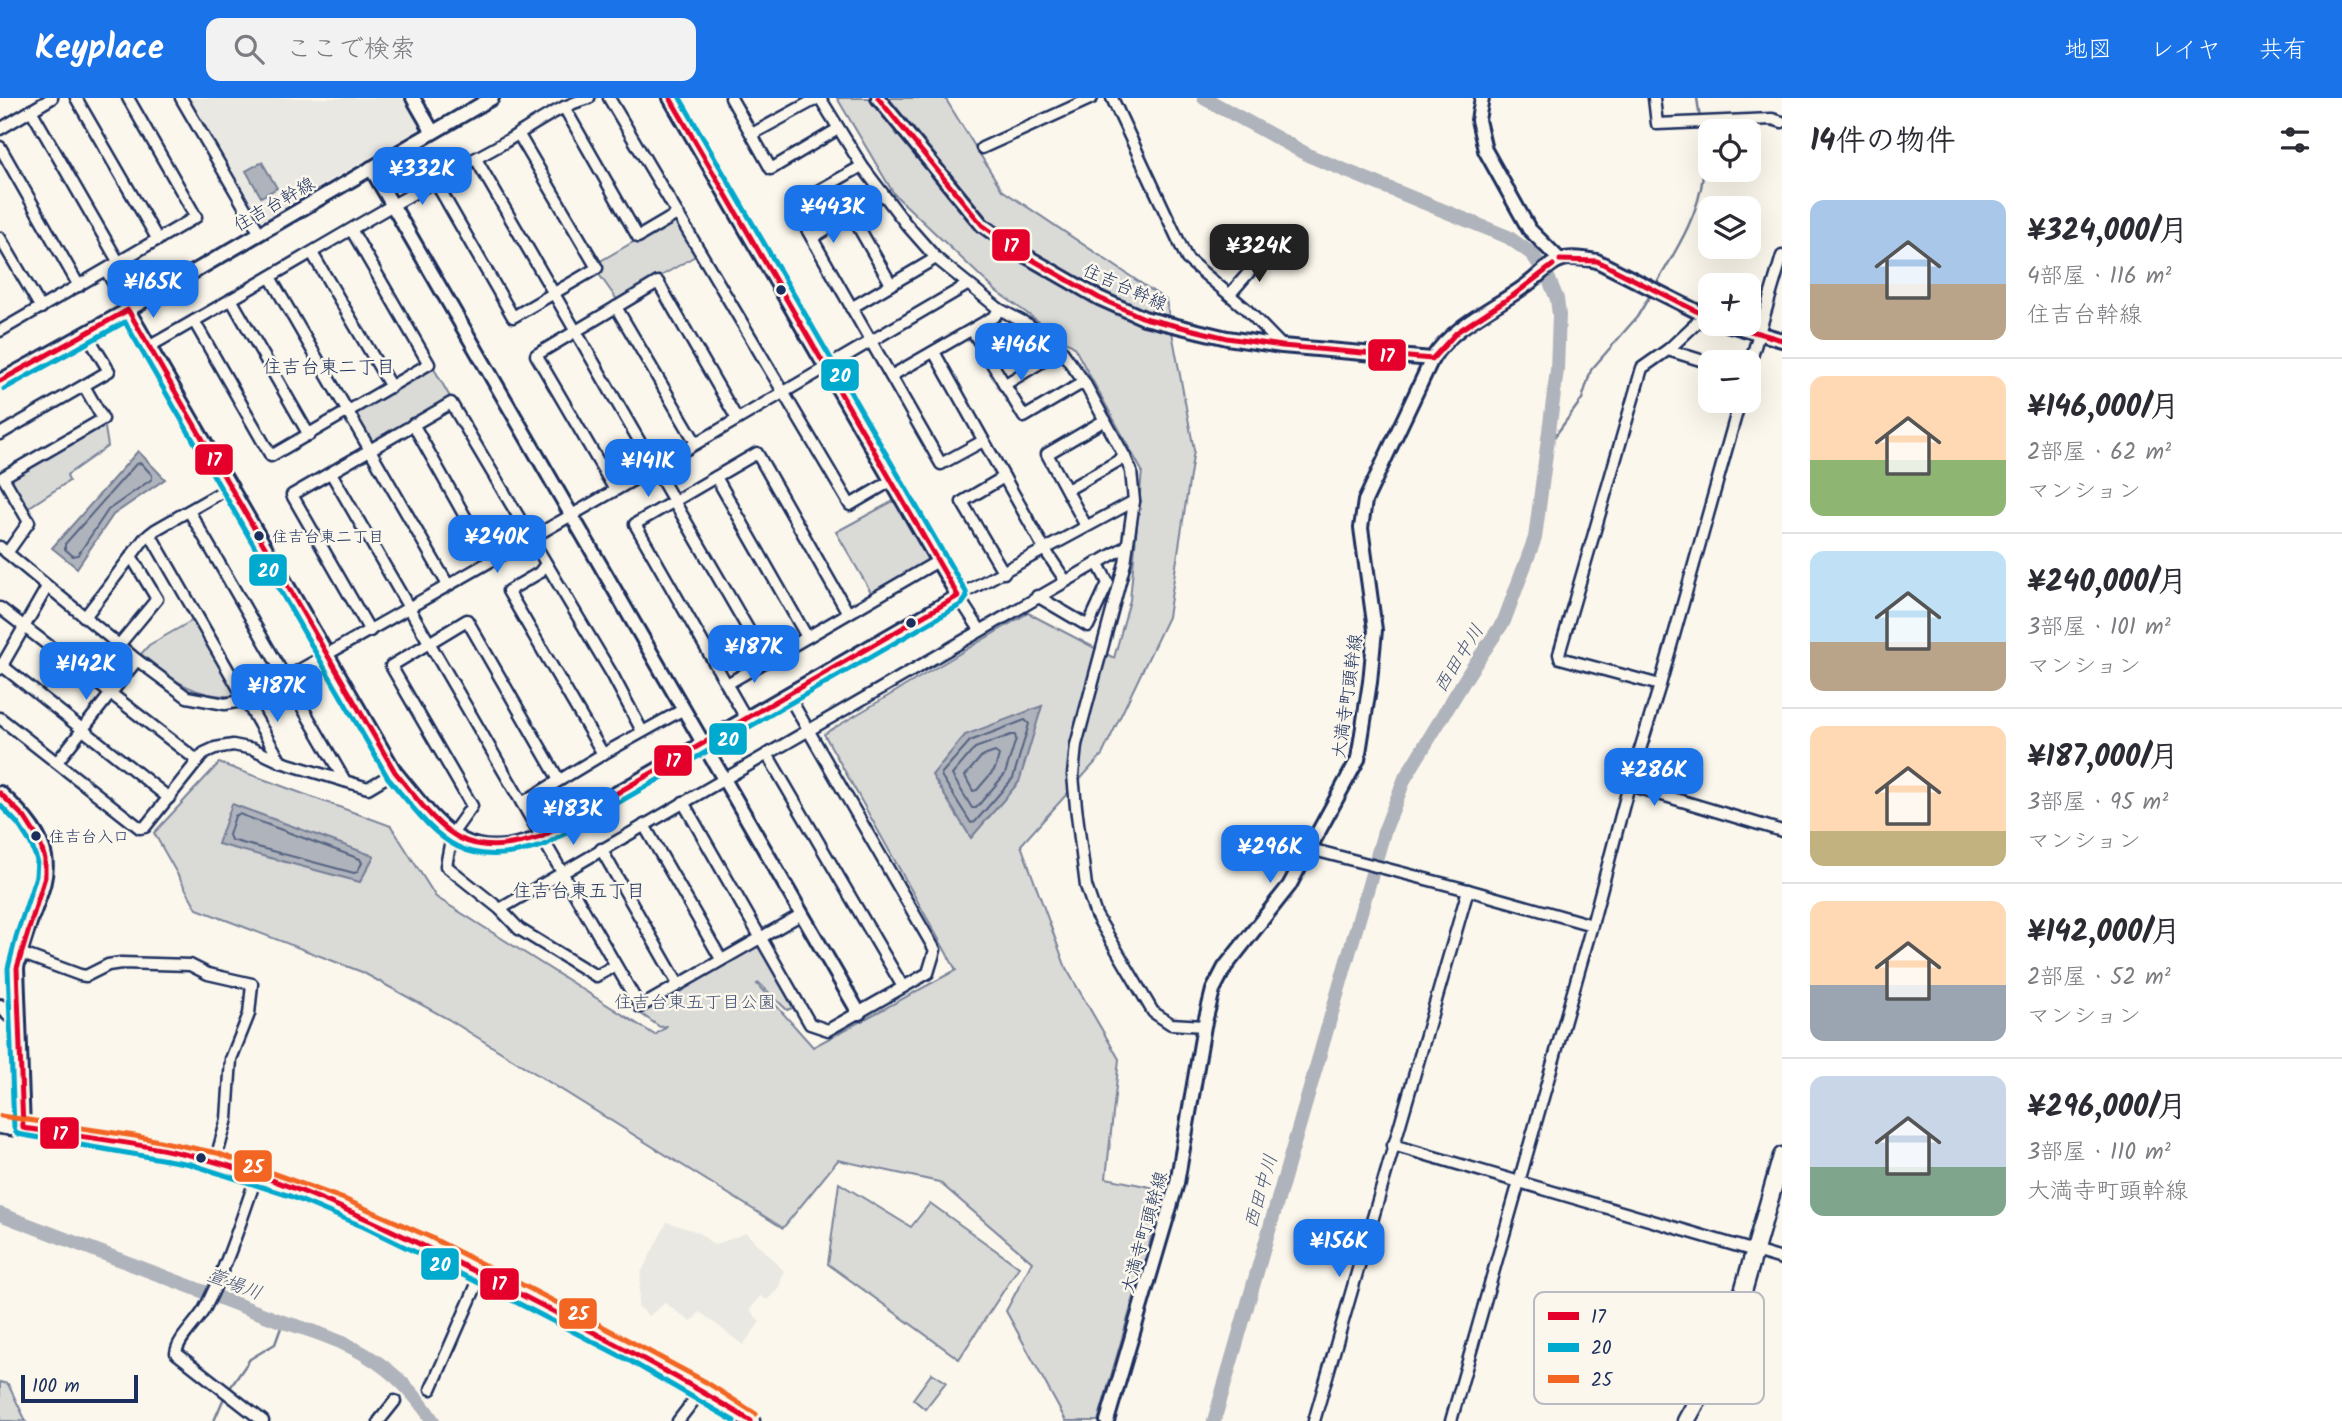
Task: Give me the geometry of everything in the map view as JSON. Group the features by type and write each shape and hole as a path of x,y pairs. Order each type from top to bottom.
{"highway":[{"path":"0,1125 134,1145 215,1161 341,1207 426,1245 702,1390 751,1421"},
{"path":"1743,1292 1782,1156"},
{"path":"1686,1421 1695,1404"}],"street":[{"path":"0,129 52,98"},
{"path":"76,98 158,240"},
{"path":"0,330 196,217 128,98"},
{"path":"181,98 259,232"},
{"path":"413,98 432,131"},
{"name":"住吉台幹線","path":"0,382 492,98"},
{"path":"150,346 564,107 589,98"},
{"path":"609,98 850,505 891,481"},
{"path":"670,98 980,630"},
{"path":"752,134 819,98 862,166 936,258 999,309 1029,325 1061,350 1084,382 1125,457 1131,471 1134,501 1127,546 1120,585 1076,745 1073,775 1086,886 1096,915 1153,1012 1171,1024 1204,1026"},
{"name":"住吉台幹線","path":"878,98 982,225 1026,256 1099,298 1143,318 1227,338 1282,346 1432,359"},
{"path":"982,148 1092,98"},
{"path":"1112,98 1187,259 1230,294 1282,346"},
{"path":"1654,98 1654,119 1657,124 1772,119 1782,122"},
{"path":"735,99 771,169 838,129"},
{"path":"1479,99 1478,120 1485,150 1529,229 1557,262 1585,258 1597,261 1698,312"},
{"path":"564,107 638,237 677,214"},
{"path":"31,110 118,262"},
{"path":"435,181 513,317 555,294 597,268 519,135"},
{"path":"0,147 79,286"},
{"path":"476,159 766,660"},
{"path":"862,166 793,205 941,464 983,441"},
{"path":"371,168 859,1013"},
{"path":"812,238 883,194"},
{"path":"851,214 891,284"},
{"path":"194,321 271,456 348,413 429,364 352,231"},
{"path":"0,238 41,308"},
{"path":"312,253 391,387"},
{"path":"1230,294 1265,254"},
{"path":"1761,327 1782,256"},
{"path":"851,308 936,258"},
{"name":"大満寺町頭幹線","path":"1107,1421 1177,1183 1204,1026 1217,980 1282,898 1355,767 1361,746 1375,630 1361,528 1362,514 1373,484 1437,351 1457,332 1557,262"},
{"path":"106,270 395,772 435,821 467,843 492,849 506,849 541,838 958,596 1134,501"},
{"path":"270,276 448,585"},
{"path":"615,490 536,355 658,282 737,419"},
{"path":"84,386 103,419 3,478 29,522 4,550 137,660 187,697 225,704 247,701 286,679 967,285"},
{"path":"231,299 309,435"},
{"path":"617,307 696,443"},
{"path":"891,376 995,316 999,309"},
{"path":"1660,685 1560,657 1559,654 1642,368 1668,351 1698,325"},
{"path":"972,330 1024,417 1084,382"},
{"path":"0,433 109,371 86,333"},
{"path":"1761,335 1782,340"},
{"path":"1004,385 1061,350"},
{"path":"1668,351 1698,360"},
{"path":"934,352 1003,477 1065,580"},
{"path":"370,631 292,495 451,403 613,676 642,732"},
{"path":"1451,1421 1592,926 1629,785 1737,413"},
{"path":"1086,526 1047,454 1105,420"},
{"path":"413,425 491,561"},
{"path":"747,720 635,524 757,453 849,613"},
{"path":"1067,491 1125,457"},
{"path":"331,473 640,1007 802,914"},
{"path":"716,477 807,637"},
{"path":"1003,477 962,502 1004,573"},
{"path":"85,617 150,534 232,486"},
{"path":"189,511 345,781"},
{"path":"150,534 281,762"},
{"path":"500,909 1127,546"},
{"path":"119,645 157,599 131,556"},
{"path":"727,684 938,561"},
{"path":"1037,596 1088,626 1108,583 1097,562"},
{"path":"547,564 540,573 508,591 603,754"},
{"path":"47,587 1,666 169,798"},
{"path":"0,608 198,761"},
{"path":"559,780 467,620 391,666 472,806 452,834 446,866 500,909 519,929 596,976 615,966"},
{"path":"57,762 137,660"},
{"path":"684,802 810,1024 828,1030 928,973 935,950 789,695"},
{"path":"522,803 684,709"},
{"path":"0,718 140,828 145,827 208,750 233,745 253,749 281,762 368,788 395,772"},
{"path":"767,754 903,987"},
{"path":"1629,785 1782,831"},
{"path":"0,793 35,831 46,861 45,880 20,953 18,968 23,1128"},
{"path":"644,825 721,959"},
{"path":"601,849 678,984"},
{"path":"1310,849 1592,926"},
{"path":"1314,1421 1468,890"},
{"path":"20,953 86,976 108,965 121,963 190,965 208,974 252,984 249,1014 231,1059 226,1119 215,1161"},
{"path":"0,1006 18,1023"},
{"path":"1393,1145 1782,1259"},
{"path":"257,1175 218,1281 193,1328 177,1345 176,1353 263,1421"},
{"path":"431,1388 481,1275"},
{"path":"678,1421 702,1390"},
{"path":"379,1421 395,1401"}],"shaded area":[{"path":"187,98 404,98 421,128 259,222"},
{"path":"667,1222 698,1232 714,1245 746,1233 784,1271 779,1288 767,1300 760,1296 750,1310 760,1322 743,1345 700,1312 691,1322 665,1303 649,1316 638,1306 641,1273"}],"green space":[{"name":"住吉台東五丁目公園","path":"837,98 945,98 1002,190 1166,300 1194,450 1168,617 1102,755 1021,845 1066,968 1119,1059 1106,1178 1165,1190 1098,1421 1066,1421 1006,1311 1032,1262 939,1182 838,1160 783,1228 448,1019 362,972 197,909 154,833 219,763 391,826 436,897 655,1035 667,1026 660,1027 637,1011 753,946 762,949 795,1007 787,1010 757,984 813,1047 956,970 824,734 1028,613 1114,658 1130,600 1142,471 1074,347 996,291 894,194"},
{"path":"673,219 678,222 697,255 618,301 598,273 597,263"},
{"path":"433,367 450,397 375,441 369,440 356,418 357,411"},
{"path":"104,422 108,446 67,475 69,481 26,509 10,480 13,476"},
{"path":"895,500 928,556 925,564 872,594 836,532"},
{"path":"195,619 239,696 197,691 174,680 141,654 149,645"},
{"path":"839,1183 911,1227 930,1203 1019,1267 959,1359 828,1264"},
{"path":"932,1373 946,1382 925,1409 913,1399"},
{"path":"0,1382 8,1384 26,1421 0,1421"}],"water":[{"path":"262,162 277,188 261,197 246,171"},
{"path":"138,451 165,479 113,515 77,568 52,548"},
{"path":"1042,706 1019,782 971,838 932,775 965,735"},
{"path":"232,804 374,856 360,882 218,844"}],"waterway":[{"name":"西田中川","path":"1204,98 1310,156 1508,237 1532,254 1548,277 1557,299 1559,315 1557,370 1535,538 1504,621 1405,778 1384,832 1214,1421"},
{"path":"1697,98 1700,119"},
{"path":"1655,286 1685,233 1697,205 1702,182"},
{"path":"1547,447 1582,399 1591,370 1637,317 1652,292"},
{"name":"萱場川","path":"0,1214 349,1346 403,1383 433,1421"},
{"path":"230,1388 250,1359 275,1344 283,1322"},
{"path":"214,1421 223,1400"}],"transit line":[{"name":"17","path":"0,381 128,310 395,772 427,811 456,836 472,843 491,846 541,837 958,596 670,98"},
{"name":"20","path":"4,389 125,322 388,778 437,833 471,852 491,855 545,845 962,604 967,597 680,98"},
{"name":"17","path":"878,98 982,225 1026,256 1099,298 1144,318 1227,338 1282,346 1432,359 1457,332 1553,265"},
{"name":"17","path":"1560,260 1597,261 1698,312"},
{"name":"17","path":"1761,334 1782,340"},
{"name":"17","path":"0,793 25,818 39,840 45,859 45,877 17,968 23,1128 168,1150 216,1162 291,1187 363,1217 567,1318 751,1421"},
{"name":"20","path":"0,805 18,824 31,844 37,860 36,876 8,968 14,1128 17,1134 190,1164 290,1196 364,1227 473,1280 630,1361 734,1421"},
{"name":"25","path":"1,1116 135,1136 217,1153 344,1199 430,1237 598,1324 706,1382 756,1414"}],"place":[{"name":"住吉台東二丁目","path":"259,536"},
{"name":"住吉台入口","path":"36,836"}],"district":[{"name":"住吉台東二丁目","path":"329,366"},
{"name":"住吉台東五丁目","path":"579,890"}]}
